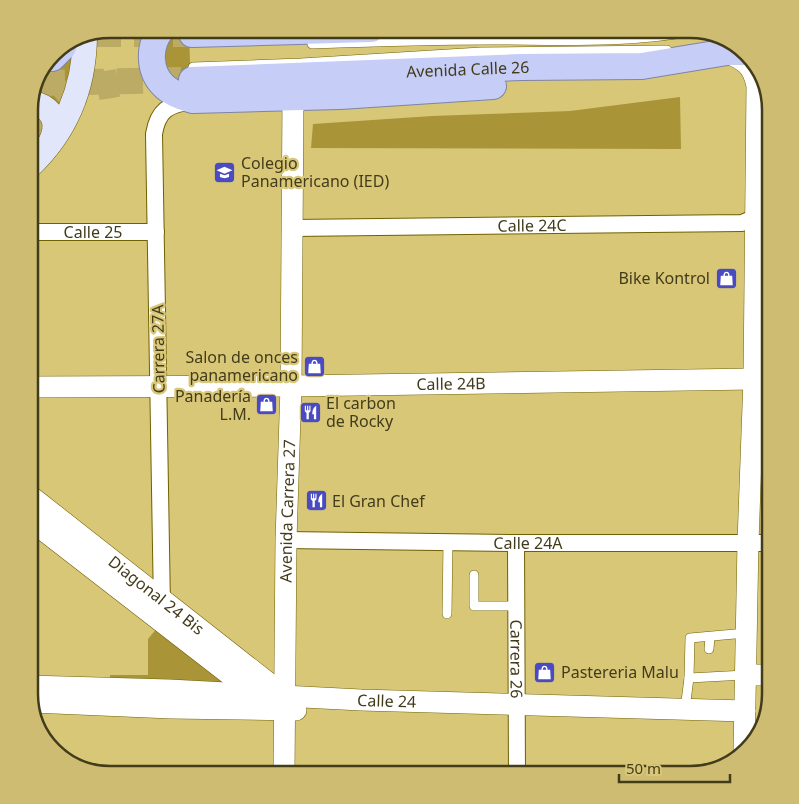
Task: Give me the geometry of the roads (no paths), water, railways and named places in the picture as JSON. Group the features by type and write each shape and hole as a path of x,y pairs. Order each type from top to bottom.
{"main road":[{"path":"156,38 152,52 154,72 164,86 173,93 193,82 293,98 524,84 642,66"},
{"path":"38,157 62,127 73,104 82,72 84,43"},
{"name":"Avenida Calle 26","path":"193,82 521,67 642,66 733,52"},
{"path":"38,104 48,109 52,115 55,128 49,145"}],"street":[{"name":"Carrera 27A","path":"162,621 154,134 156,124 162,113 193,82"},
{"path":"757,84 762,194"},
{"name":"Avenida Carrera 27","path":"284,766 282,705 291,386 293,98"},
{"name":"Calle 24C","path":"292,228 742,223 762,216"},
{"name":"Calle 25","path":"38,232 156,232"},
{"path":"745,740 748,542 754,379 762,347 762,315"},
{"name":"Calle 24B","path":"38,387 291,386 754,379"},
{"name":"Diagonal 24 Bis","path":"38,502 162,598 282,705"},
{"name":"Diagonal 24 Bis","path":"38,526 255,694"},
{"name":"Calle 24A","path":"286,540 516,543 762,543"},
{"name":"Carrera 26","path":"516,543 517,766"},
{"path":"745,675 762,675"},
{"name":"Calle 24","path":"38,686 255,694 282,705"},
{"name":"Calle 24","path":"39,702 282,705 745,718"},
{"name":"Calle 24","path":"518,711 685,709 745,718"}],"lane":[{"path":"306,44 456,40 616,41 643,38"},
{"path":"193,82 301,63 481,52 679,50"},
{"path":"447,614 448,542"},
{"path":"474,574 474,606 517,606"},
{"path":"685,709 689,678 690,638 746,633"},
{"path":"709,650 710,637"},
{"path":"689,678 708,672 745,675"}],"tunnel":[{"path":"43,83 181,80"},
{"path":"38,121 64,97 86,88 118,83"}],"place":[{"name":"Colegio Panamericano (IED)","path":"225,172"},
{"name":"Bike Kontrol","path":"726,278"},
{"name":"Salon de onces panamericano","path":"314,366"},
{"name":"Panadería L.M.","path":"267,405"},
{"name":"El carbon de Rocky","path":"310,412"},
{"name":"El Gran Chef","path":"316,501"},
{"name":"Pastereria Malu","path":"545,672"}]}
